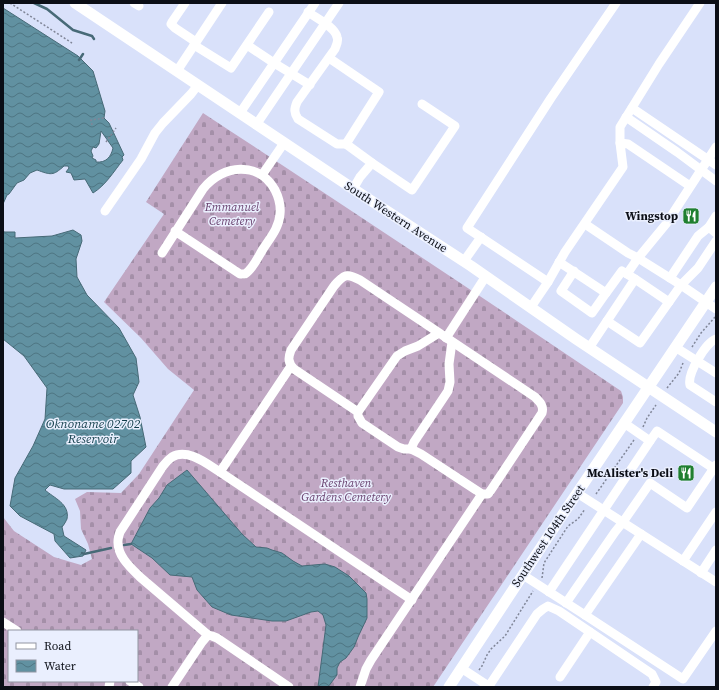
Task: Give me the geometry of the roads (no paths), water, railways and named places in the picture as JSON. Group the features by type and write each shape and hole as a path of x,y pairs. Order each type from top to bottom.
{"main road":[{"name":"South Western Avenue","path":"81,5 176,71 352,189 464,261 589,348 714,428"},
{"name":"Southwest 104th Street","path":"449,687 577,493 716,287"}],"street":[{"path":"185,3 172,24 195,44 231,68 269,12"},
{"path":"176,71 222,3"},
{"path":"240,113 314,3"},
{"path":"256,124 339,3"},
{"path":"548,282 467,228 551,98 616,3"},
{"path":"531,307 548,282 565,252 623,167 620,127 659,64 700,3"},
{"path":"308,12 333,29 338,38 335,49 310,85 296,102 294,109 298,119 337,144 346,144 412,190 454,126 422,104"},
{"path":"247,45 310,85"},
{"path":"329,58 380,92 346,144"},
{"path":"105,211 141,159 163,123 198,85"},
{"path":"632,108 716,165"},
{"path":"626,117 716,180"},
{"path":"262,175 284,143"},
{"path":"620,143 628,144 690,186"},
{"path":"627,274 666,224 716,148"},
{"path":"352,189 372,163"},
{"path":"162,253 175,231 203,188 216,176 226,171 236,169 252,171 262,175 270,183 278,196 281,213 274,232 251,268 245,274 240,274 175,231"},
{"path":"670,278 698,236 712,230 716,216"},
{"path":"585,224 716,309"},
{"path":"464,261 481,237"},
{"path":"607,321 640,343 680,285 698,268 716,241"},
{"path":"560,262 606,293"},
{"path":"574,271 561,290 592,313 622,271 669,302"},
{"path":"358,412 294,369 289,363 288,358 291,350 334,286 345,275 350,275 360,280 446,337 534,397 542,406 543,409 539,417 488,494 482,494 421,454 411,449 398,447 362,423 358,416 358,412 394,359 401,353 446,337 486,276"},
{"path":"589,348 635,279"},
{"path":"411,449 414,442 448,391 450,382 446,337"},
{"path":"716,339 709,343 697,361 689,379 690,385 716,402"},
{"path":"675,348 716,373"},
{"path":"220,472 291,366"},
{"path":"624,423 650,441"},
{"path":"549,592 603,510 658,431 715,468 687,508 650,483 566,603"},
{"path":"289,687 217,638 208,635 124,561 118,545 120,532 163,466 172,457 184,454 193,456 220,472 412,600"},
{"path":"577,493 716,582"},
{"path":"360,687 366,669 371,660 482,494"},
{"path":"683,561 716,512"},
{"path":"585,616 641,534"},
{"path":"701,573 716,550"},
{"path":"523,575 683,679 716,631"},
{"path":"461,668 489,687 537,614 548,606 559,611 652,674 656,682 653,687"},
{"path":"3,622 15,630"},
{"path":"560,678 590,632"},
{"path":"172,687 208,635"}],"water":[{"path":"3,8 78,56 93,71 105,111 104,118 109,123 124,155 122,157 123,160 110,178 93,193 85,179 74,180 71,173 66,172 69,168 68,166 64,166 52,174 37,170 30,173 24,180 17,183 7,195 3,204","holes":["101,131 113,148 109,157 103,162 96,162 96,160 92,158 93,156 91,151 93,147 96,148 99,144"]},
{"name":"Oknoname 02702 Reservoir","path":"3,230 4,232 15,232 15,238 52,236 73,230 81,235 82,241 76,259 77,277 87,295 119,328 136,358 139,382 133,395 140,417 146,447 131,461 131,473 113,489 64,489 50,485 45,490 64,505 67,519 62,527 64,536 86,550 83,556 70,558 55,541 54,534 20,516 10,506 15,478 33,446 45,419 47,388 24,356 3,339"},
{"path":"187,470 242,534 256,547 267,548 282,553 302,566 325,564 335,567 349,576 366,593 367,618 354,647 346,658 340,662 337,668 337,675 328,687 318,687 326,625 323,615 318,611 286,621 272,621 231,615 212,607 197,590 192,577 170,575 152,558 131,544 150,508 159,498 167,485"}],"waterway":[{"path":"34,3 47,9 73,30 92,36 94,39"},
{"path":"79,60 83,54"},
{"path":"124,545 131,544"},
{"path":"82,553 84,554 111,548"}],"place":[{"name":"Wingstop","path":"691,216"},
{"name":"McAlister's Deli","path":"686,473"}],"park label":[{"name":"Emmanuel Cemetery","path":"232,214"},
{"name":"Resthaven Gardens Cemetery","path":"346,490"}]}
